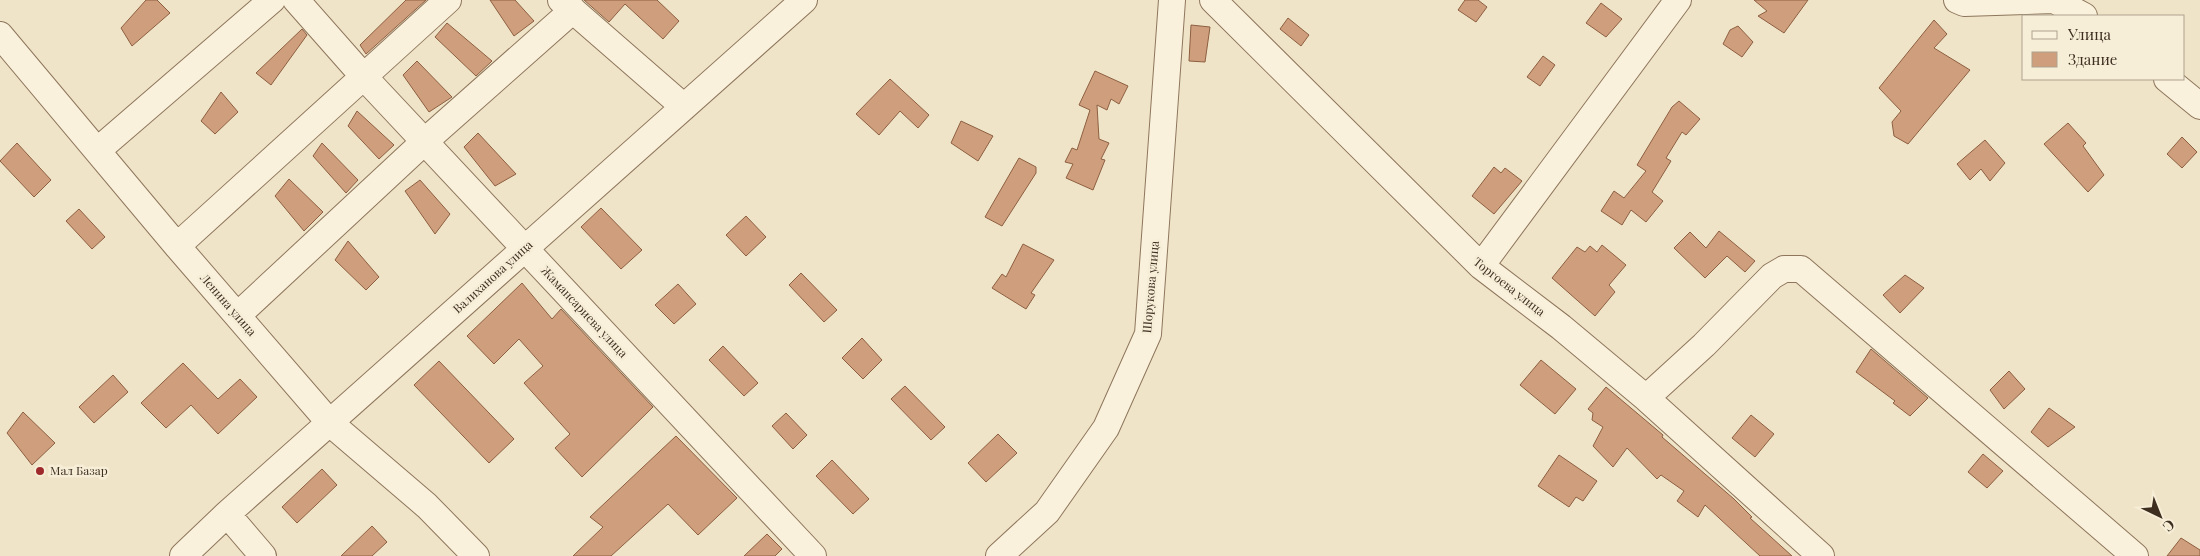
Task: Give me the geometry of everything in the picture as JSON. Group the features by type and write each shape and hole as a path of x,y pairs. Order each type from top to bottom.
{"street":[{"path":"98,150 272,0"},
{"name":"Жамансариева улица","path":"296,0 424,142 813,556"},
{"path":"177,246 448,0"},
{"name":"Валиханова улица","path":"183,556 227,514 804,0"},
{"name":"Шорукова улица","path":"999,556 1047,512 1106,428 1148,334 1172,0"},
{"path":"1481,266 1678,0"},
{"path":"1957,0 1964,3 2054,0 2082,15"},
{"name":"Торгоева улица","path":"1218,2 1481,266 1561,327 1646,398 1822,556"},
{"path":"238,315 424,142 567,5 684,107"},
{"name":"Ленина улица","path":"0,35 177,246 330,424 427,506 476,556"},
{"path":"2168,80 2200,106"},
{"path":"1646,398 1704,346 1772,276 1784,270 1801,269 2135,556"},
{"path":"227,514 263,556"}],"building":[{"path":"146,0 157,0 170,13 132,46 121,28"},
{"path":"406,0 426,0 366,54 360,45"},
{"path":"490,0 515,0 534,21 514,36"},
{"path":"584,0 657,0 679,21 663,39 625,4 609,22"},
{"path":"1465,0 1478,0 1487,7 1476,22 1458,10"},
{"path":"1754,0 1808,0 1784,33 1758,16 1767,11"},
{"path":"1601,3 1622,19 1606,37 1586,23"},
{"path":"1288,18 1309,35 1301,46 1280,29"},
{"path":"1934,20 1947,34 1934,48 1970,70 1908,144 1894,136 1892,122 1901,111 1879,88"},
{"path":"447,23 492,61 476,76 435,37"},
{"path":"1191,25 1210,27 1205,62 1189,61"},
{"path":"1738,26 1753,42 1742,57 1723,44 1730,30"},
{"path":"302,29 307,35 271,85 256,73"},
{"path":"1543,56 1555,65 1540,86 1527,77"},
{"path":"417,61 452,97 429,112 403,75"},
{"path":"1095,71 1128,86 1119,104 1111,99 1107,110 1097,105 1099,139 1109,143 1101,159 1105,160 1093,190 1066,178 1073,164 1065,162 1072,148 1077,150 1090,110 1079,105"},
{"path":"890,79 929,115 918,128 900,111 879,135 856,114"},
{"path":"221,92 238,112 215,134 201,121"},
{"path":"1679,101 1700,119 1686,135 1682,132 1666,158 1671,161 1652,192 1663,201 1646,222 1631,210 1622,225 1601,211 1614,191 1624,198 1646,171 1637,165 1672,107"},
{"path":"357,111 394,145 379,159 348,126"},
{"path":"961,121 993,136 978,161 951,143"},
{"path":"2068,123 2086,143 2083,146 2104,175 2088,192 2044,144"},
{"path":"478,133 516,174 495,186 464,147"},
{"path":"2182,137 2197,152 2182,168 2167,154"},
{"path":"1985,140 2005,163 1990,181 1981,169 1970,180 1957,164"},
{"path":"17,143 51,180 34,197 0,161"},
{"path":"322,143 358,180 346,193 313,156"},
{"path":"1019,158 1036,167 1036,173 1002,226 985,217"},
{"path":"1494,167 1501,173 1505,168 1522,181 1494,214 1472,196"},
{"path":"289,179 323,212 304,231 275,196"},
{"path":"420,180 450,214 435,234 405,191"},
{"path":"601,208 642,250 621,269 581,227"},
{"path":"79,209 105,237 92,249 66,221"},
{"path":"746,216 766,237 746,256 726,235"},
{"path":"1719,231 1755,261 1745,272 1727,256 1705,278 1674,248 1690,232 1706,248"},
{"path":"348,241 379,277 366,290 335,260"},
{"path":"1023,244 1054,260 1031,293 1035,295 1026,309 992,288 1002,274 1006,277"},
{"path":"1602,245 1626,265 1609,285 1615,292 1595,316 1552,278 1577,247 1585,252 1590,246 1597,252"},
{"path":"801,273 837,310 824,322 789,285"},
{"path":"1905,275 1924,288 1900,313 1883,295"},
{"path":"522,283 552,319 561,309 653,407 582,477 555,448 570,434 524,383 543,366 519,339 494,364 467,336"},
{"path":"678,284 696,304 674,324 655,305"},
{"path":"862,338 882,360 863,379 842,358"},
{"path":"723,346 758,383 744,396 709,360"},
{"path":"1871,349 1928,398 1910,416 1893,403 1895,401 1856,372"},
{"path":"1541,360 1576,389 1555,414 1520,385"},
{"path":"439,361 514,439 489,463 414,385"},
{"path":"183,363 218,399 240,379 257,397 218,434 191,405 166,428 141,403"},
{"path":"2009,371 2025,389 2004,409 1990,390"},
{"path":"113,375 128,392 94,423 79,407"},
{"path":"905,386 945,427 931,440 891,399"},
{"path":"1606,387 1734,499 1752,517 1750,518 1792,556 1760,556 1705,505 1698,517 1677,501 1684,491 1661,475 1657,479 1627,448 1613,467 1593,446 1603,427 1592,420 1593,413 1588,409"},
{"path":"2049,408 2075,427 2048,447 2031,432"},
{"path":"23,412 55,443 32,465 7,433"},
{"path":"786,413 807,435 793,449 772,426"},
{"path":"1751,415 1774,434 1755,457 1732,438"},
{"path":"998,434 1017,453 986,482 968,463"},
{"path":"676,436 737,498 698,535 668,504 611,556 573,556 603,527 590,517"},
{"path":"1983,454 2003,471 1987,488 1968,472"},
{"path":"1559,455 1597,481 1583,501 1576,497 1569,507 1538,486"},
{"path":"832,460 869,499 853,514 816,476"},
{"path":"322,469 337,485 297,523 282,507"},
{"path":"372,526 387,542 372,556 341,556"},
{"path":"767,534 782,549 775,556 744,556"},
{"path":"2181,538 2200,550 2200,556 2167,556"}],"place":[{"name":"Мал Базар","path":"40,471"}]}
